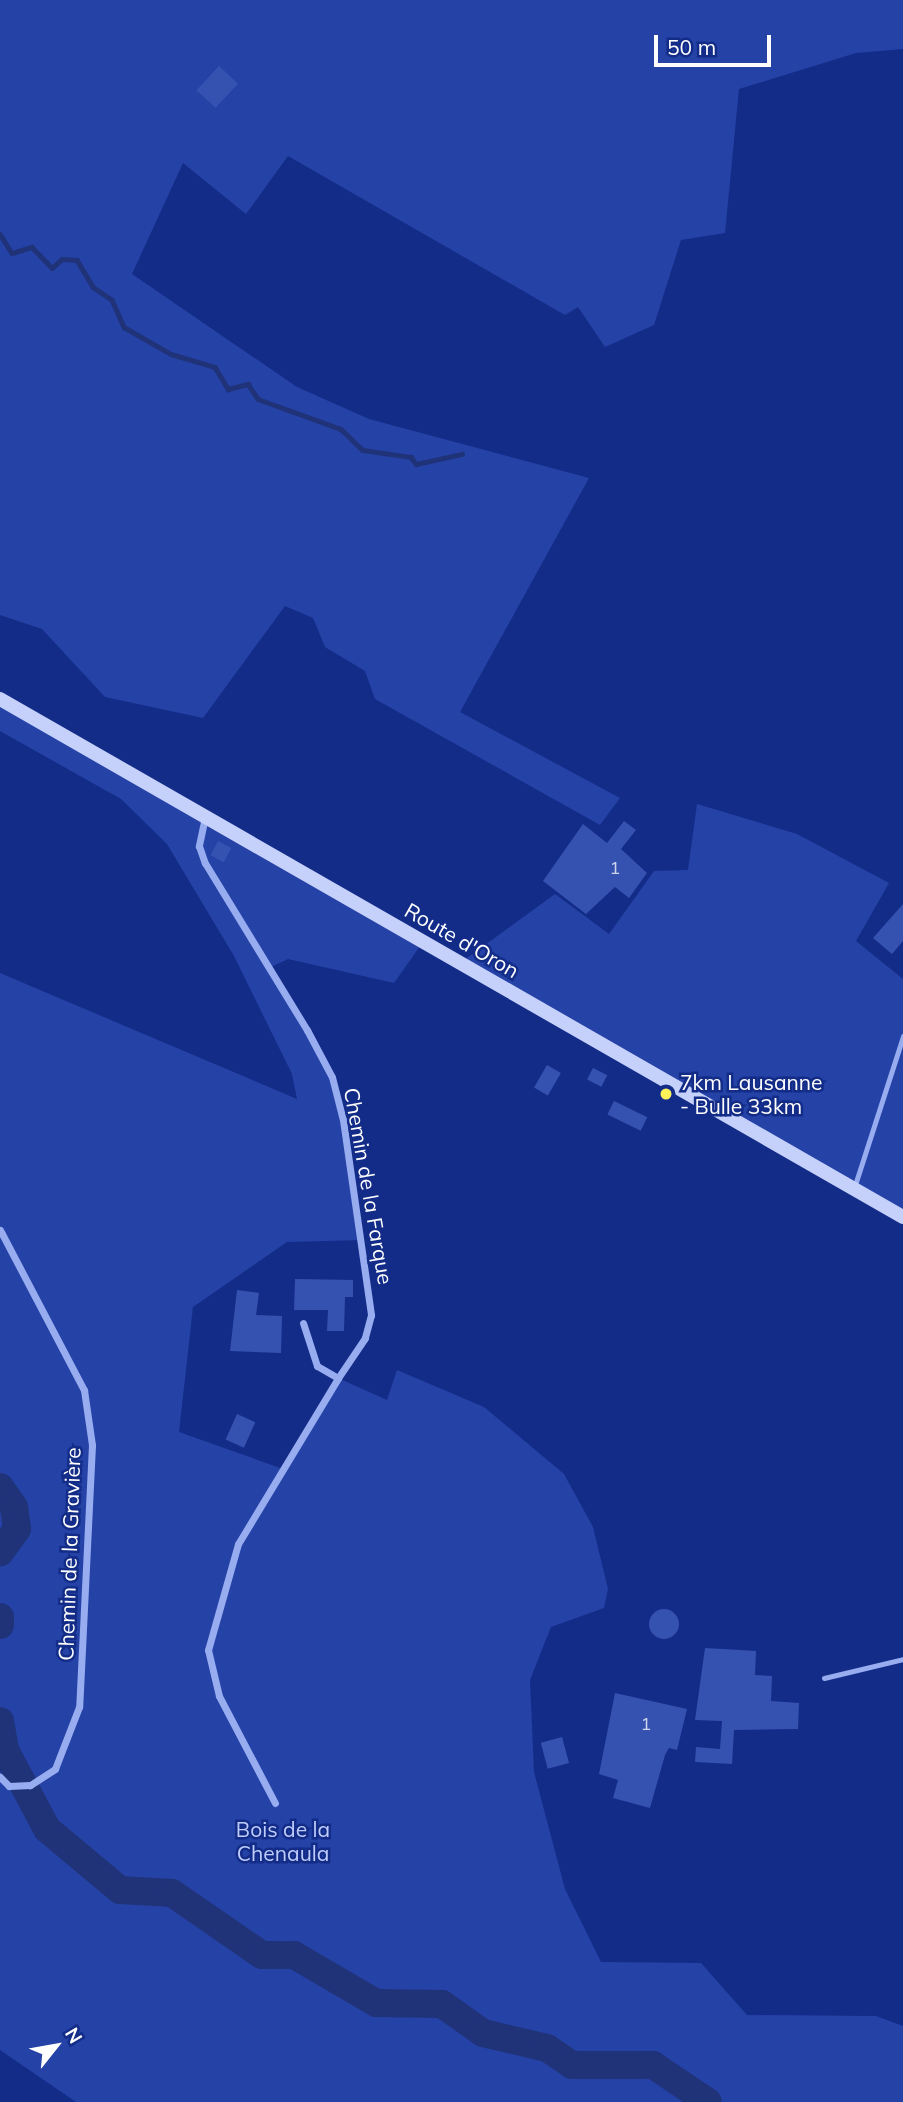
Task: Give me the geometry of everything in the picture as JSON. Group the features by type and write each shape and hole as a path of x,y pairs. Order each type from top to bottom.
{"main road":[{"name":"Route d'Oron","path":"0,699 903,1217"}],"street":[{"name":"Chemin de la Farque","path":"205,817 199,846 205,863 307,1030 339,1100 371,1286 365,1338 238,1544 208,1650 219,1696 275,1803"},
{"name":"Chemin de la Gravière","path":"0,1230 84,1390 92,1445 79,1707 55,1769 30,1784 9,1786 0,1777"},
{"path":"303,1323 317,1366 338,1378"}],"lane":[{"path":"855,1188 903,1036"},
{"path":"824,1678 903,1659"}],"green space":[{"path":"0,0 903,0 903,49 856,53 739,89 725,233 681,240 654,325 605,347 578,307 565,315 288,156 246,214 183,163 132,274 297,387 369,419 589,478 460,712 620,798 600,825 375,699 365,671 325,647 313,618 285,606 203,718 105,697 42,629 0,615"},
{"name":"Bois de la Chenaula","path":"0,699 423,942 394,983 288,959 267,969 332,1077 363,1240 287,1242 193,1307 179,1432 286,1470 338,1378 387,1400 397,1370 484,1407 564,1474 593,1527 608,1589 604,1608 551,1627 530,1680 534,1772 565,1889 601,1962 701,1963 747,2015 876,2016 903,2026 903,2102 76,2102 0,2050 0,973 297,1099 292,1074 234,956 167,844 121,799 0,731"},
{"path":"697,804 797,834 889,883 856,941 903,979 903,1217 460,963 555,894 609,934 654,871 688,870"}],"building":[{"path":"219,66 238,84 216,108 196,90"},
{"path":"624,821 636,830 621,849 647,873 629,898 615,887 586,914 543,881 583,824 607,843"},
{"path":"218,841 231,848 224,862 210,855"},
{"path":"903,904 903,941 892,954 873,938"},
{"path":"547,1065 561,1073 548,1096 534,1088"},
{"path":"593,1068 607,1075 601,1087 587,1080"},
{"path":"614,1101 647,1117 641,1131 607,1114"},
{"path":"295,1279 353,1280 353,1297 345,1297 344,1331 327,1331 328,1310 294,1310"},
{"path":"237,1290 259,1293 256,1315 282,1316 281,1353 230,1351"},
{"path":"237,1414 255,1422 244,1448 226,1440"},
{"path":"664,1609 675,1613 679,1624 675,1635 664,1639 653,1635 649,1624 653,1613"},
{"path":"705,1648 756,1651 755,1675 772,1676 771,1701 799,1703 798,1729 734,1730 732,1764 695,1762 696,1747 720,1749 722,1721 695,1720"},
{"path":"615,1693 687,1709 677,1750 669,1748 665,1755 650,1808 613,1798 618,1780 599,1774"},
{"path":"562,1737 569,1763 548,1769 541,1743"}],"waterway":[{"path":"0,234 12,253 32,247 52,268 62,259 77,260 93,287 112,300 124,327 171,354 215,367 228,389 248,384 258,399 341,429 363,450 411,457 416,464 462,454"},
{"path":"0,1487 14,1507 17,1529 0,1552"},
{"path":"0,1617 0,1625"},
{"path":"0,1721 5,1750 47,1829 120,1890 172,1893 262,1955 294,1955 376,2003 442,2004 483,2033 547,2048 572,2065 653,2065 708,2102"}],"place":[{"name":"7km Lausanne - Bulle 33km","path":"666,1094"}]}
